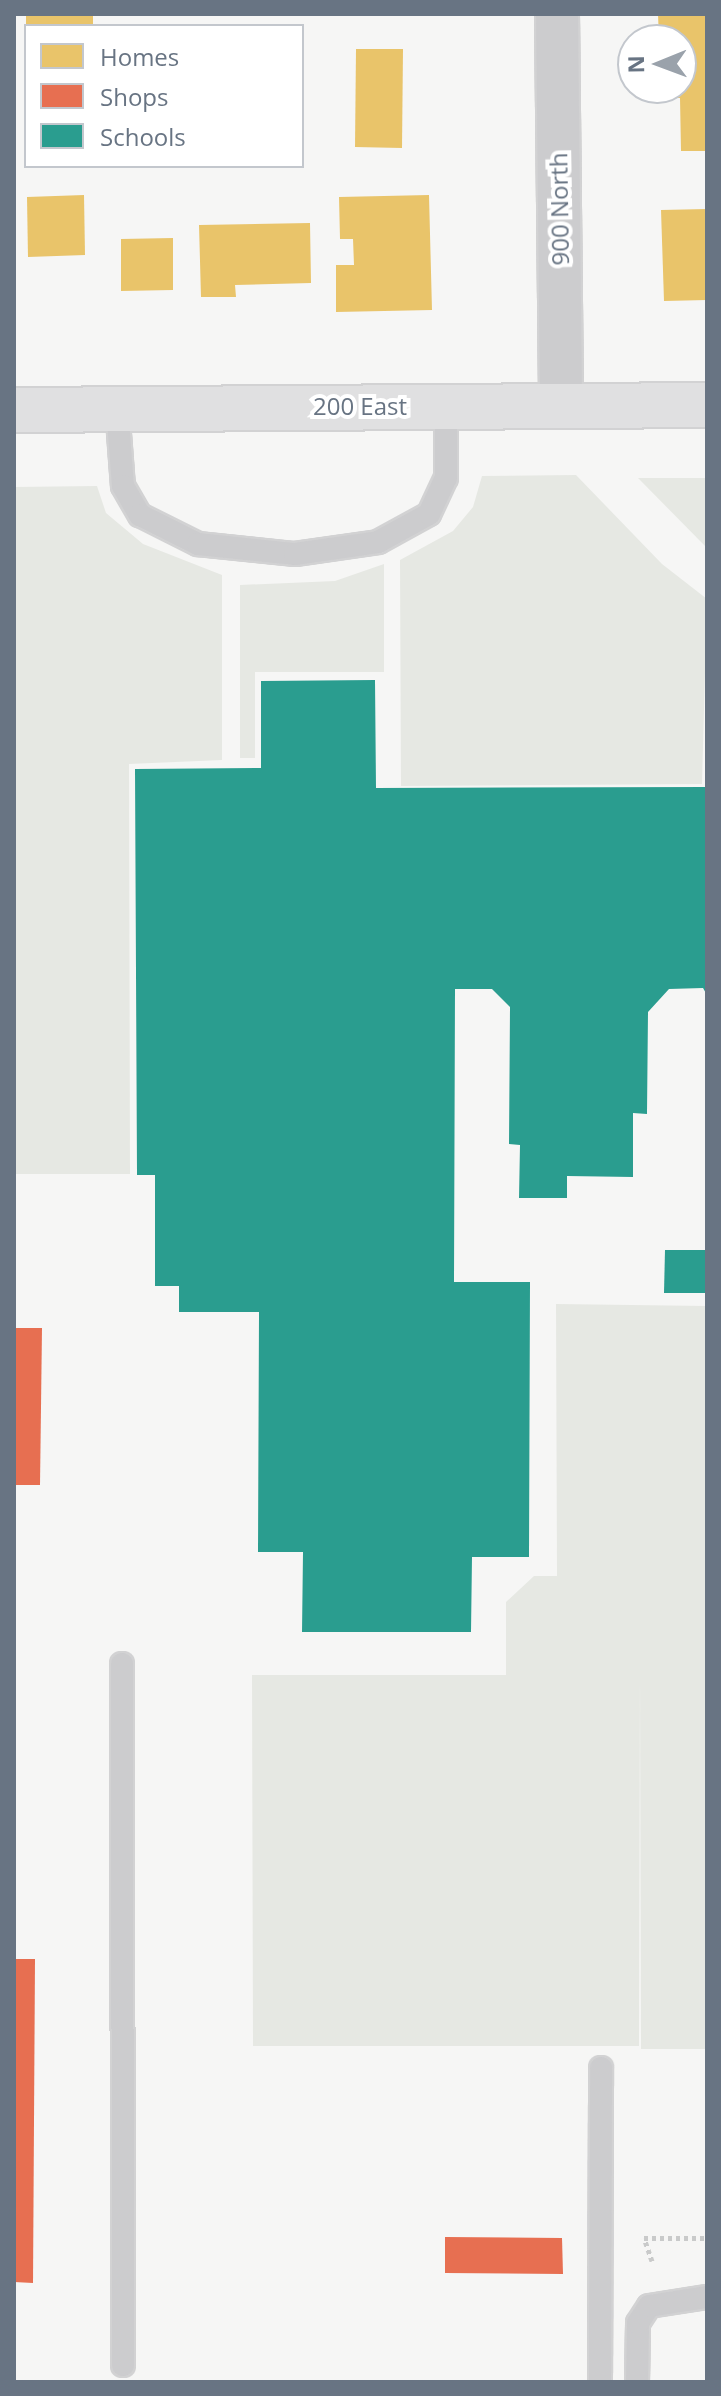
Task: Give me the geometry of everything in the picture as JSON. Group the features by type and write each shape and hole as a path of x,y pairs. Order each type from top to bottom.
{"main road":[{"name":"200 East","path":"14,410 707,405"}],"street":[{"name":"900 North","path":"557,14 561,404"}],"lane":[{"path":"117,407 123,486 140,515 198,544 295,554 378,542 429,514 446,478 446,406"},
{"path":"122,1664 123,2365"},
{"path":"600,2382 601,2068"},
{"path":"637,2382 638,2323 649,2306 707,2297"}],"path":[{"path":"652,2261 644,2238 707,2238"}],"shaded area":[{"path":"576,475 662,564 707,599 702,784 401,786 400,560 453,531 473,507 482,476"},
{"path":"638,478 707,478 707,548"},
{"path":"97,486 106,513 143,544 222,575 222,760 129,764 130,1174 14,1174 14,487"},
{"path":"384,564 384,672 255,672 255,758 240,758 240,585 335,581"},
{"path":"556,1304 707,1306 707,2049 641,2049 640,1675 639,2046 253,2046 252,1675 506,1675 506,1602 534,1576 557,1576"}],"building: Homes":[{"path":"26,14 93,14 93,24 26,24"},
{"path":"658,14 707,14 707,151 681,151 680,104 697,104 697,24 658,24"},
{"path":"356,49 403,49 402,148 355,147"},
{"path":"84,195 85,255 28,257 27,197"},
{"path":"429,195 432,310 336,312 336,265 354,265 353,239 340,239 339,197"},
{"path":"707,209 707,300 664,301 661,210"},
{"path":"310,223 311,283 235,285 236,297 201,297 199,225"},
{"path":"173,238 173,290 121,291 121,239"}],"building: Shops":[{"path":"14,1328 42,1328 40,1485 14,1485"},
{"path":"14,1959 35,1959 33,2283 14,2282"},
{"path":"445,2237 562,2238 563,2274 445,2273"}],"building: Schools":[{"path":"375,680 376,788 707,787 707,995 703,988 669,989 648,1012 647,1114 633,1113 633,1177 567,1176 567,1198 519,1198 520,1145 509,1144 510,1007 492,989 455,989 454,1282 530,1282 529,1557 472,1557 471,1632 302,1632 303,1552 258,1552 259,1312 179,1312 179,1286 155,1286 155,1175 137,1175 135,769 261,768 261,681"},
{"path":"665,1250 707,1250 707,1293 664,1293"}]}
